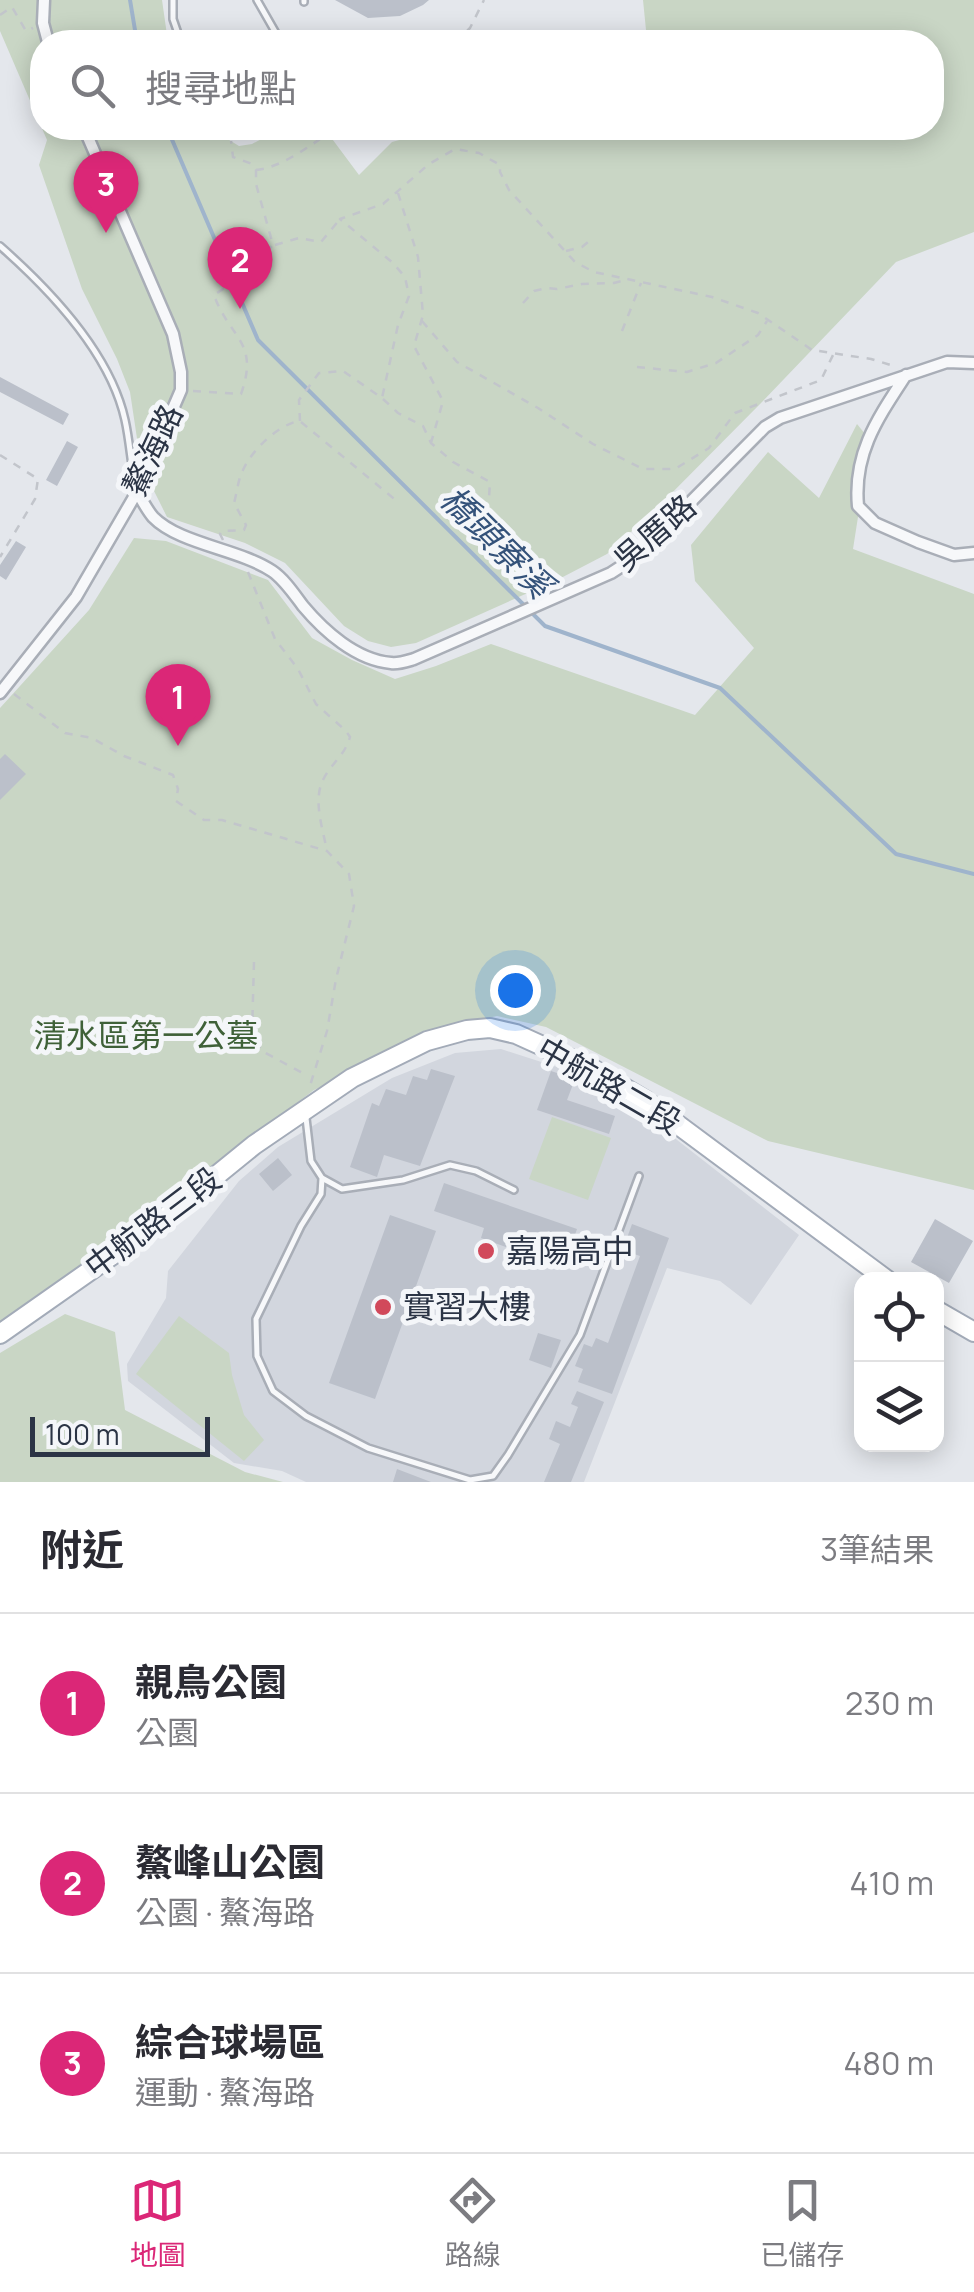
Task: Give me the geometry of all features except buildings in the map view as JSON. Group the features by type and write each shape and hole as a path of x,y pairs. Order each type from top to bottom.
{"main road":[{"name":"中航路二段","path":"305,1110 352,1078 428,1041 490,1028 516,1034 591,1068 646,1101 876,1272"},
{"name":"中航路三段","path":"0,1334 158,1222 254,1145 305,1110"},
{"path":"944,1315 974,1332"}],"street":[{"path":"44,0 45,30"},
{"name":"鰲海路","path":"2,690 76,597 137,492 181,390 173,334 89,140"},
{"name":"吳厝路","path":"137,492 154,518 165,526 244,556 276,573 319,625 355,651 394,664 414,659 621,567 646,548 764,427 780,418 947,362 974,363"},
{"path":"906,374 877,418 862,451 856,484 858,506 875,523 935,549 954,556 974,552"}],"lane":[{"path":"173,0 177,30"},
{"path":"257,0 274,30"},
{"path":"0,246 57,299 110,380 124,416 137,492"},
{"path":"305,1110 311,1162 322,1178 342,1190 403,1180 450,1166 476,1170 514,1190"},
{"path":"322,1178 321,1194 300,1226 256,1319 257,1356 273,1391 306,1416 368,1448 470,1480 493,1476 580,1334 639,1176"}],"path":[{"path":"468,30 484,0"},
{"path":"0,15 12,8 26,31 43,22"},
{"path":"230,140 232,156 252,164 256,170 256,184 274,246"},
{"path":"256,170 264,170 317,140"},
{"path":"181,390 241,394 248,373 246,350 214,295 274,246 298,238 321,242 340,219 382,204 429,164 455,150 480,153 500,165 509,190 576,262 594,272 712,297 758,313 812,350 923,369"},
{"path":"397,191 418,257 423,315 414,346 443,401 431,443"},
{"path":"340,219 405,277 409,296 398,325 382,398"},
{"path":"565,251 582,248 588,242"},
{"path":"522,303 534,291 626,280"},
{"path":"622,331 642,282"},
{"path":"422,320 457,362 593,444 643,469 675,469 708,448 735,413 820,380 834,354"},
{"path":"637,368 687,372 716,364 758,335 768,320"},
{"path":"398,502 300,420 299,400 319,373 343,371 398,413 422,426 431,443 453,462 490,482 489,498"},
{"path":"223,540 222,531 244,530 246,526 234,503 242,470 262,444 288,424 300,420"},
{"path":"0,455 38,479 36,499 0,558"},
{"path":"244,556 275,639 298,669 316,704 350,737 347,750 324,778 318,796 327,851"},
{"path":"2,690 65,733 92,738 124,756 173,775 178,789 176,802 204,820 222,820 327,851 349,874 354,906 328,1030 305,1110"},
{"path":"254,962 252,1033 262,1051 308,1076"}],"shaded area":[{"name":"嘉陽高中","path":"501,1049 560,1068 654,1122 799,1235 751,1305 720,1281 667,1268 584,1482 306,1482 282,1471 234,1463 128,1381 127,1364 166,1298 168,1271 239,1181 278,1147 392,1078 455,1053"}],"green space":[{"path":"0,0 162,0 166,30 30,30 30,101 0,31"},
{"path":"643,0 974,0 974,232 896,262 762,402 607,554 416,643 391,647 368,641 344,626 285,563 245,543 167,517 141,465 130,392 82,289 39,165 47,140 229,140 239,146 260,140 333,140 359,175 392,142 399,140 944,140 944,30 646,30"},
{"name":"清水區第一公墓","path":"857,424 870,440 853,549 974,594 974,1190 768,1141 546,1027 497,1016 451,1026 314,1090 0,1328 0,708 89,610 134,538 166,541 268,580 312,638 395,679 491,644 695,715 754,648 695,581 691,545 768,452 819,498"},
{"path":"552,1117 611,1138 588,1200 529,1179"},
{"path":"65,1314 115,1332 125,1410 245,1472 283,1482 0,1482 0,1353"},
{"path":"179,1316 229,1353 244,1415 264,1440 244,1461 136,1374"}],"waterway":[{"name":"橋頭寮溪","path":"130,0 135,30"},
{"name":"橋頭寮溪","path":"172,140 258,340 545,626 720,688 896,854 974,874"}],"place":[{"name":"綜合球場區","path":"106,233"},
{"name":"鰲峰山公園","path":"240,309"},
{"name":"親鳥公園","path":"178,746"},
{"name":"嘉陽高中","path":"486,1251"},
{"name":"實習大樓","path":"383,1307"}]}
